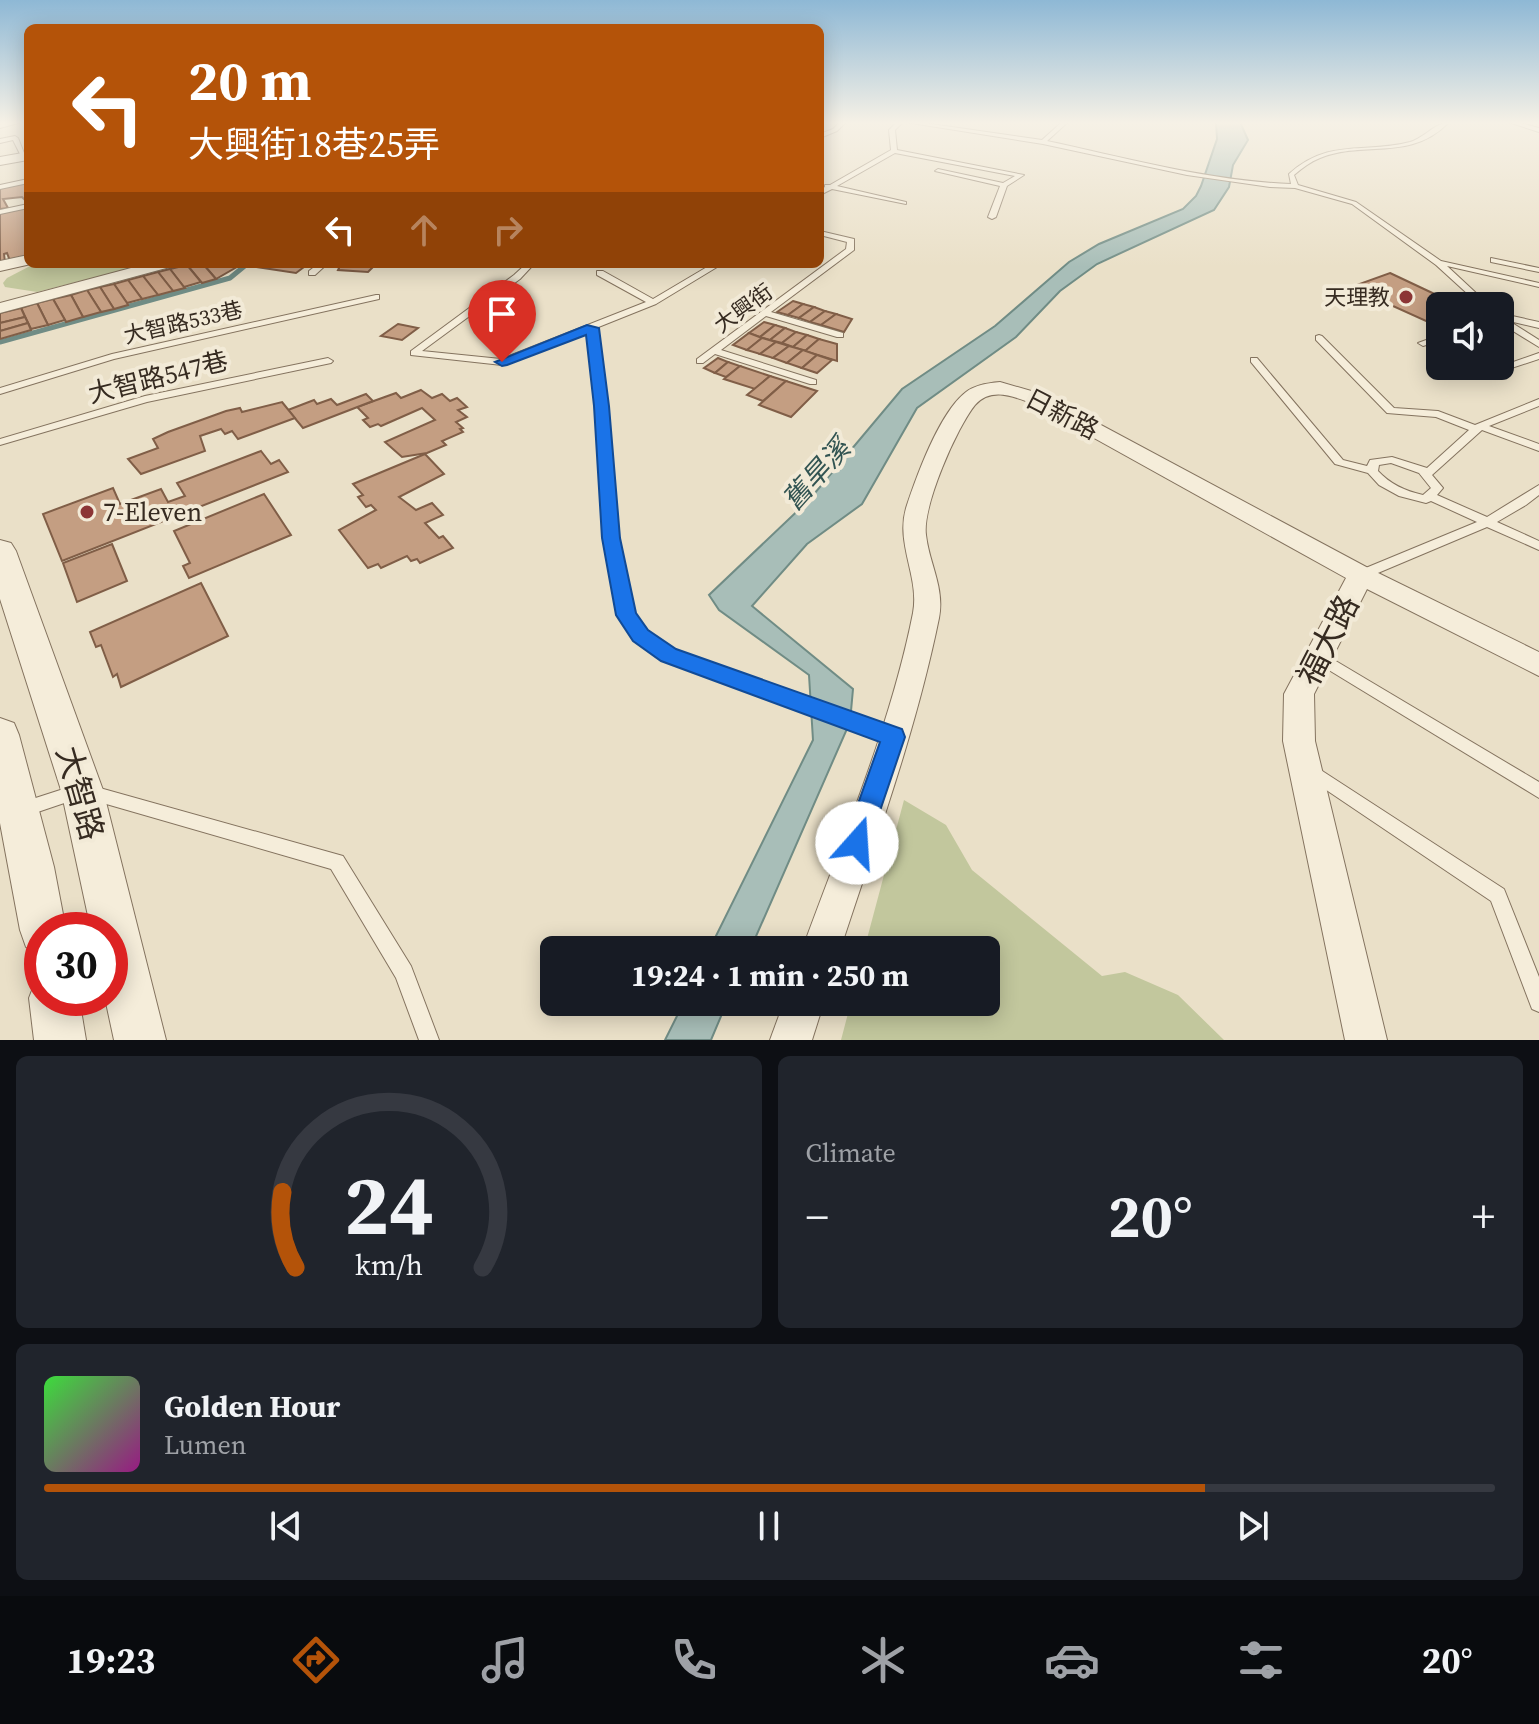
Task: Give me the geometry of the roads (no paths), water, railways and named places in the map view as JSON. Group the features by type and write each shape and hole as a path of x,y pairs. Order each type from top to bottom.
{"street":[{"path":"0,266 24,261"},
{"path":"0,308 149,268"},
{"name":"日新路","path":"826,936 893,737 928,610 921,559 912,528 939,452 957,416 978,392 990,388 1014,389 1038,399 1361,575 1539,665"},
{"name":"大智路","path":"0,551 82,790 140,1040"},
{"name":"福大路","path":"1361,575 1299,694 1299,741 1366,1040"},
{"path":"0,735 20,810 40,912"},
{"path":"791,1040 799,1016"}],"lane":[{"path":"824,191 859,171"},
{"path":"938,171 1004,185"},
{"path":"992,217 1004,185 1021,175 997,171"},
{"path":"1176,171 1295,186 1354,203 1439,263 1471,292"},
{"path":"1295,171 1291,175 1295,186"},
{"path":"0,187 24,182"},
{"path":"824,186 904,203"},
{"path":"0,212 24,207"},
{"name":"大興街","path":"700,361 850,250 851,241 824,234"},
{"path":"1494,260 1539,270"},
{"path":"1439,263 1539,285"},
{"path":"312,273 318,268"},
{"path":"526,268 414,353 502,362 653,302 711,268"},
{"path":"600,273 653,302"},
{"name":"大智路533巷","path":"0,391 112,357 376,297"},
{"path":"767,314 840,335"},
{"path":"1514,321 1539,325"},
{"path":"1514,327 1539,344"},
{"path":"592,328 602,406 611,538 626,615 641,636 669,655 893,737"},
{"path":"1319,338 1391,411 1438,414 1539,448"},
{"path":"714,351 813,382"},
{"path":"1514,364 1539,356"},
{"path":"1254,360 1339,462 1372,471 1379,481 1410,496 1426,499 1437,488 1427,474 1392,460 1374,462 1372,471"},
{"name":"大智路547巷","path":"0,442 145,399 328,361"},
{"path":"1427,474 1478,427 1537,403"},
{"name":"福大路","path":"1361,575 1534,500 1539,489"},
{"path":"1430,496 1539,546"},
{"path":"1319,657 1539,791"},
{"path":"1305,767 1498,895 1539,1002"},
{"path":"20,810 82,790 337,862 404,973 429,1040"}],"water":[{"path":"1206,171 1232,171 1229,187 1214,210 1097,264 1060,291 1016,337 917,408 862,504 807,544 752,606 853,689 850,722 756,936 716,936 813,740 809,675 719,610 709,595 809,500 902,389 995,326 1069,262 1099,244 1183,209 1196,196"},
{"path":"677,1016 721,1016 711,1040 665,1040"}],"waterway":[{"path":"0,342 230,278 242,268"}],"place":[{"name":"天理教","path":"1406,297"},
{"name":"7-Eleven","path":"87,512"}],"water label":[{"name":"舊旱溪","path":"816,474"}]}
